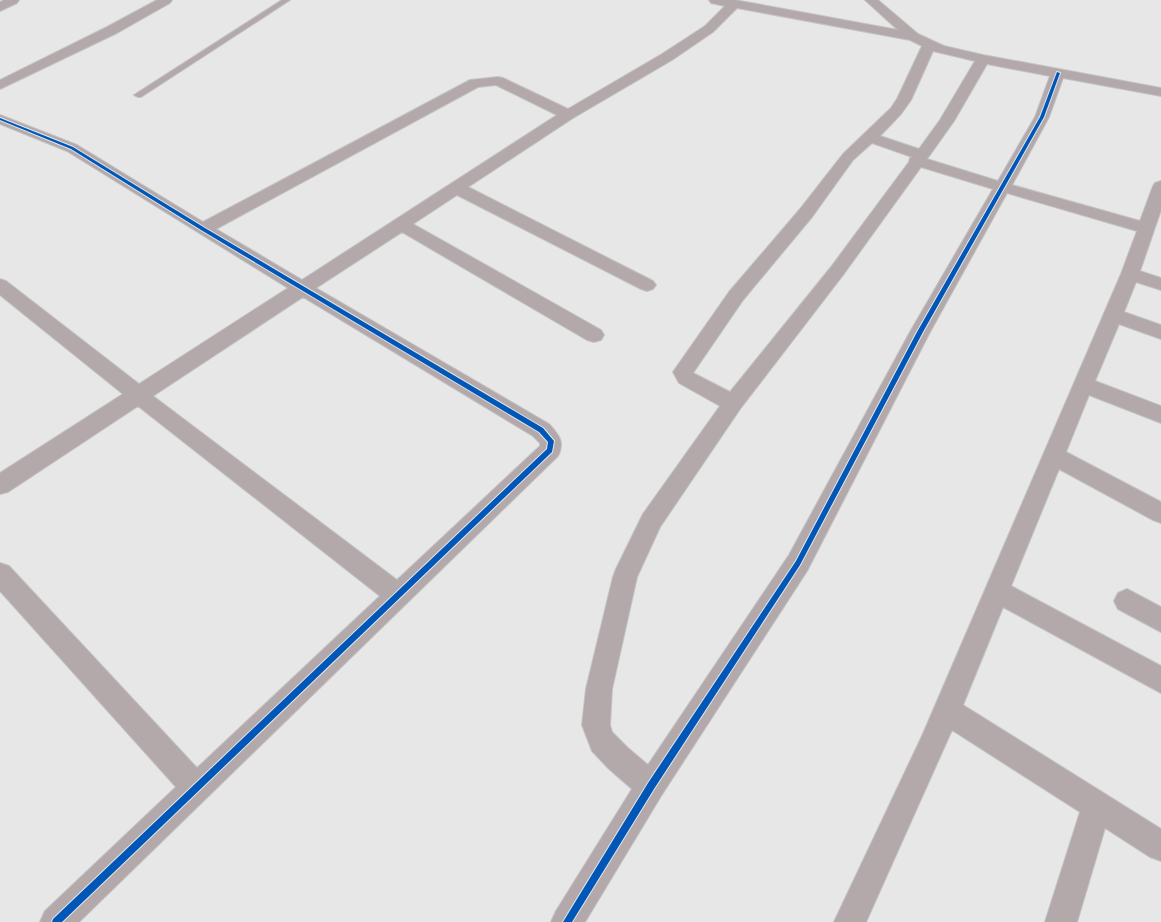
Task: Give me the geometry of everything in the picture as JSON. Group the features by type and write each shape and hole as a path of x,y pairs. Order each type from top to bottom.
{"street":[{"path":"0,6 13,0"},
{"path":"0,85 112,30 166,0"},
{"path":"715,0 913,37 940,49 983,59 1161,92"},
{"path":"870,0 913,37"},
{"path":"0,486 138,394 568,115 673,53 709,29 734,4"},
{"path":"733,403 686,378 683,372 736,296 806,213 848,157 896,111 904,100 929,44"},
{"path":"651,786 618,758 602,741 596,725 599,689 625,577 651,521 733,403 837,271 918,158 947,121 983,59"},
{"path":"567,922 651,786 798,562 920,332 1042,117 1058,73"},
{"path":"203,228 475,83 498,81 568,115"},
{"path":"0,119 72,148 302,288 542,430 551,441 550,450 56,922"},
{"path":"870,137 918,158 1002,187 1146,228"},
{"path":"850,922 947,711 998,591 1130,274 1161,186"},
{"path":"457,188 647,285"},
{"path":"400,224 594,335"},
{"path":"1130,274 1161,284"},
{"path":"0,285 398,595"},
{"path":"1113,315 1161,332"},
{"path":"1084,385 1161,415"},
{"path":"1054,456 1161,513"},
{"path":"0,574 196,788"},
{"path":"998,591 1161,680"},
{"path":"1128,601 1161,620"},
{"path":"947,711 1161,846"},
{"path":"1062,922 1097,806"}],"lane":[{"path":"138,95 287,0"}],"cycle path":[{"path":"567,922 651,786 798,563 920,332 1042,117 1058,73"},
{"path":"0,119 72,148 203,229 541,430 551,441 550,450 56,922"}]}
